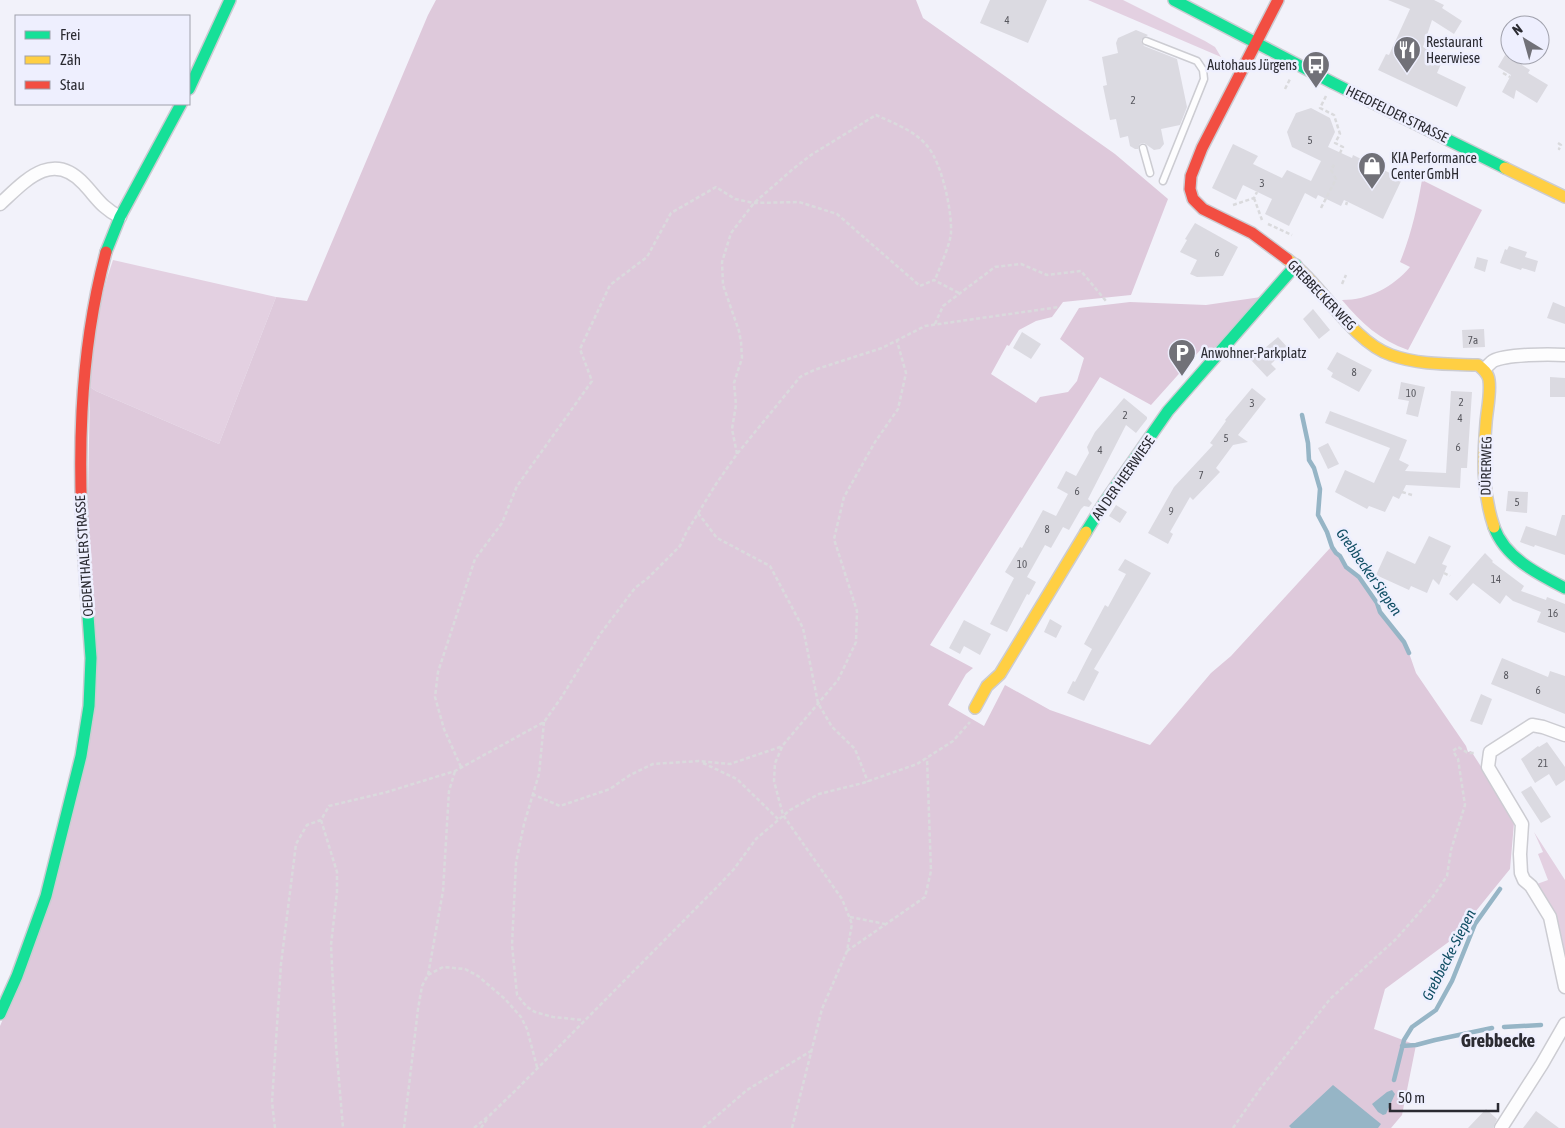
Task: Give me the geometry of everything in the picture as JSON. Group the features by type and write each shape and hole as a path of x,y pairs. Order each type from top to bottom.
{"main road":[{"path":"190,87 230,0"},
{"name":"HEEDFELDER STRASSE","path":"1174,0 1256,44 1565,196"},
{"name":"GREBBECKER WEG","path":"1278,0 1218,113 1202,148 1191,176 1190,189 1193,199 1199,206 1252,233 1296,265 1318,287 1355,330 1378,349 1390,355 1416,362 1471,364 1478,365 1484,369"},
{"name":"OEDENTHALER STRASSE","path":"0,1014 17,976 46,896 77,772 86,723 91,674 80,495 83,388 90,322 97,286 108,244 180,105"},
{"name":"AN DER HEERWIESE","path":"974,714 987,686 1000,674 1104,503 1168,411 1296,265"},
{"name":"DÜRERWEG","path":"1484,369 1490,378 1490,389 1483,483 1485,503 1491,521 1497,534 1517,560 1548,581 1565,588"}],"street":[{"path":"0,204 33,175 42,170 57,169 77,177 108,211 120,218"},
{"path":"1484,369 1492,361 1500,359 1520,356 1565,355"},
{"path":"1565,735 1532,725 1490,752 1488,767 1522,824 1520,854 1522,873 1524,880 1531,886 1550,917 1565,987"},
{"path":"1501,1128 1565,1024"}],"lane":[{"path":"1146,41 1192,58 1201,64 1203,70 1204,79 1199,93 1163,181"},
{"path":"1143,148 1150,173"}],"path":[{"path":"1503,73 1509,75"},
{"path":"1285,89 1289,82"},
{"path":"1324,99 1320,108 1334,115 1340,134 1335,143 1343,147 1340,153"},
{"path":"461,768 444,729 435,697 438,672 475,559 502,523 517,486 592,381 580,349 610,285 647,257 672,213 716,187 735,199 754,203 799,202 837,214 920,286 934,280 952,234 944,181 928,147 897,124 876,115 811,155 754,203 731,233 722,262 723,285 740,331 741,342 742,358 734,383 736,405 732,429 737,454"},
{"path":"1558,143 1561,145 1560,149"},
{"path":"1321,208 1336,179 1331,170 1334,165"},
{"path":"1232,206 1254,198 1257,192"},
{"path":"1254,198 1262,221 1292,235"},
{"path":"936,324 943,306 995,267 1021,264 1047,275 1081,271 1106,301"},
{"path":"1342,284 1346,275"},
{"path":"934,280 959,294"},
{"path":"275,1128 272,1102 280,964 296,844 307,825 321,820 329,806 387,792 455,771 544,722 601,633 635,588 648,578 680,546 698,514 737,454 800,377 814,370 875,351 926,326 1059,307"},
{"path":"792,1128 822,1009 847,951 852,924 842,899 783,815 774,781 775,763 783,746 838,680 856,642 857,611 834,539 844,497 875,442 898,409 906,373 897,341"},
{"path":"1402,492 1412,495"},
{"path":"698,514 717,538 770,566 802,628 818,703 832,727 854,749 868,782"},
{"path":"1444,573 1450,576"},
{"path":"474,1128 490,1115 718,886 734,869 756,839 778,819 819,794 868,782 928,758 953,741 974,714"},
{"path":"544,722 538,774 524,824 515,872 512,945 517,995 527,1007 535,1012 553,1017 585,1020"},
{"path":"532,794 560,806 610,789 630,775 653,764 700,761 730,764 783,746"},
{"path":"1233,1128 1266,1081 1330,999 1396,939 1432,898 1447,876 1451,850 1465,805 1458,759 1452,751 1458,747 1472,754"},
{"path":"847,951 925,897 931,871 928,758"},
{"path":"700,761 737,779 778,819"},
{"path":"404,1128 418,1009 422,986 428,975 443,890 449,791 455,771"},
{"path":"321,820 337,872 337,892 331,945 336,1044 344,1128"},
{"path":"850,917 885,924"},
{"path":"428,975 443,967 465,969 478,976 521,1017 527,1029 538,1067"},
{"path":"703,1128 747,1090 811,1051"},
{"path":"481,1128 490,1115"}],"shaded area":[{"path":"436,0 916,0 923,18 1115,154 1168,199 1131,295 1063,302 1052,317 1036,321 1019,330 1009,346 1007,345 991,374 1036,403 1040,397 1068,392 1077,381 1084,358 1060,339 1079,308 1130,302 1206,305 1261,297 1212,351 1203,347 1151,405 1100,377 930,645 973,668 966,674 948,705 984,726 1005,685 1050,710 1150,745 1211,673 1231,656 1331,547 1340,556 1345,567 1359,578 1377,603 1379,612 1399,636 1409,653 1416,673 1466,746 1468,752 1471,751 1516,821 1514,823 1510,869 1454,938 1385,989 1374,1029 1416,1045 1402,1115 1391,1128 0,1128 0,1026 34,947 83,772 90,387 219,444 276,297 307,301"},
{"path":"1088,0 1123,0 1205,41 1215,47 1221,57"},
{"path":"1422,180 1482,210 1408,350 1372,330 1342,300 1362,298 1380,291 1396,281 1410,267 1400,262 1413,222"},
{"path":"113,260 276,297 219,444 90,387 100,307"},
{"path":"1534,832 1565,880 1565,953 1562,954 1537,884 1548,880 1538,854 1543,852"}],"water":[{"path":"1333,1085 1381,1124 1378,1128 1291,1128 1289,1126"},
{"path":"1392,1090 1395,1094 1386,1114 1383,1115 1372,1104"}],"building":[{"path":"990,0 1047,0 1028,43 980,23"},
{"path":"1388,0 1434,0 1444,5 1442,8 1462,21 1454,34 1432,20 1423,47 1444,57 1437,73 1466,87 1457,107 1378,70 1386,54 1389,55 1410,9"},
{"path":"1136,30 1148,35 1141,40 1144,46 1177,59 1187,107 1180,125 1161,129 1164,144 1160,149 1154,150 1144,143 1140,144 1138,149 1135,149 1130,146 1128,136 1120,138 1116,119 1110,120 1103,86 1107,85 1102,57 1118,53 1116,43 1118,38"},
{"path":"1500,64 1522,65 1530,70 1528,73 1548,85 1537,103 1516,90 1514,99 1502,92 1511,75 1498,67"},
{"path":"1311,108 1330,118 1335,132 1328,147 1352,158 1353,155 1402,179 1383,219 1344,200 1341,206 1318,195 1316,199 1305,193 1289,226 1265,214 1272,199 1243,185 1236,200 1212,188 1233,144 1258,156 1253,164 1282,178 1287,170 1311,181 1321,161 1292,147 1287,132 1296,113"},
{"path":"1195,223 1238,247 1223,276 1197,277 1190,274 1197,260 1180,252 1187,240 1185,239"},
{"path":"1509,246 1527,252 1525,257 1538,261 1535,272 1522,268 1521,270 1500,263 1505,249 1507,250"},
{"path":"1477,257 1488,260 1485,272 1474,268"},
{"path":"1553,302 1565,307 1565,324 1547,318"},
{"path":"1313,309 1330,330 1319,339 1303,319"},
{"path":"1484,329 1485,347 1463,348 1462,330"},
{"path":"1022,332 1041,344 1031,359 1013,348"},
{"path":"1278,337 1288,348 1271,364 1276,369 1267,377 1251,360"},
{"path":"1337,352 1372,370 1359,392 1331,377 1333,373 1327,369"},
{"path":"1550,377 1565,378 1565,397 1550,397"},
{"path":"1401,382 1425,387 1418,417 1406,414 1409,401 1398,399"},
{"path":"1252,388 1266,399 1238,435 1248,442 1233,445 1216,468 1220,472 1193,500 1190,497 1170,532 1173,534 1168,544 1148,533 1174,487 1213,445 1210,443 1225,420"},
{"path":"1451,391 1472,392 1467,468 1461,468 1460,488 1406,485 1399,499 1393,496 1385,512 1369,506 1367,509 1335,492 1345,470 1374,483 1390,448 1325,423 1330,411 1407,440 1399,460 1409,465 1405,471 1446,473"},
{"path":"1124,398 1147,419 1136,433 1126,425 1088,499 1092,503 1089,507 1084,506 1081,509 1069,530 1063,527 1051,548 1045,545 1027,577 1036,582 1029,595 1027,594 1007,632 990,624 1014,578 1005,572 1020,547 1022,548 1043,510 1056,516 1068,494 1057,488 1066,471 1076,476 1089,453 1087,447 1095,432"},
{"path":"1328,443 1339,464 1328,469 1318,448"},
{"path":"1508,491 1528,492 1527,513 1506,511"},
{"path":"1116,505 1127,512 1120,523 1109,516"},
{"path":"1562,515 1565,515 1565,555 1520,542 1526,526 1556,536"},
{"path":"1429,536 1451,546 1442,564 1447,566 1439,585 1433,579 1427,593 1411,586 1409,590 1376,575 1387,551 1415,564"},
{"path":"1485,553 1492,562 1524,586 1521,591 1546,600 1547,597 1565,604 1565,633 1537,622 1541,612 1513,601 1506,595 1500,604 1473,583 1457,601 1449,594"},
{"path":"1125,559 1151,573 1094,669 1099,672 1084,701 1067,693 1073,681 1075,682 1092,649 1084,644 1105,605 1108,607 1126,574 1118,570"},
{"path":"1050,619 1062,626 1056,638 1044,632"},
{"path":"964,620 991,634 980,655 964,646 960,654 949,648"},
{"path":"1502,658 1548,677 1550,671 1565,676 1565,714 1491,684"},
{"path":"1481,694 1492,699 1482,725 1470,721"},
{"path":"1547,742 1565,767 1565,780 1556,786 1549,774 1535,783 1521,759 1538,746"},
{"path":"1531,786 1551,817 1541,823 1521,792"},
{"path":"1486,1109 1497,1119 1493,1128 1468,1128"},
{"path":"1536,1111 1559,1128 1523,1128"}],"waterway":[{"name":"Grebbecker Siepen","path":"1302,415 1308,443 1309,460 1314,468 1320,489 1318,515 1332,547 1346,567 1359,577 1377,603 1380,612 1404,642 1409,653"},
{"name":"Grebbecke-Siepen","path":"1394,1080 1404,1040 1412,1027 1436,1010 1452,981 1475,924 1500,889"},
{"path":"1504,1027 1541,1025"},
{"path":"1402,1046 1416,1045 1492,1028"}],"traffic: fast":[{"path":"190,87 230,0"},
{"path":"1174,0 1333,83 1505,168"},
{"path":"106,252 120,217 180,105"},
{"path":"1086,532 1168,411 1296,265"},
{"path":"1494,527 1499,538 1514,556 1534,571 1565,588"},
{"path":"0,1014 17,976 46,896 81,756 89,706 91,658 85,573"}],"traffic: slow":[{"path":"1505,168 1565,197"},
{"path":"1287,259 1300,270 1350,325 1376,348 1412,361 1478,365 1485,371 1490,391 1485,437 1484,475 1487,501 1494,527"},
{"path":"975,708 987,686 1000,674 1086,532"}],"traffic: jam":[{"path":"1278,0 1202,148 1191,176 1190,189 1193,199 1203,209 1252,233 1287,259"},
{"path":"85,573 81,492 82,411 90,331 106,252"}],"place":[{"name":"Restaurant Heerwiese","path":"1407,74"},
{"name":"Autohaus Jürgens","path":"1316,89"},
{"name":"KIA Performance Center GmbH","path":"1372,190"},
{"name":"Anwohner-Parkplatz","path":"1182,377"}],"district":[{"name":"Grebbecke","path":"1498,1040"}]}
